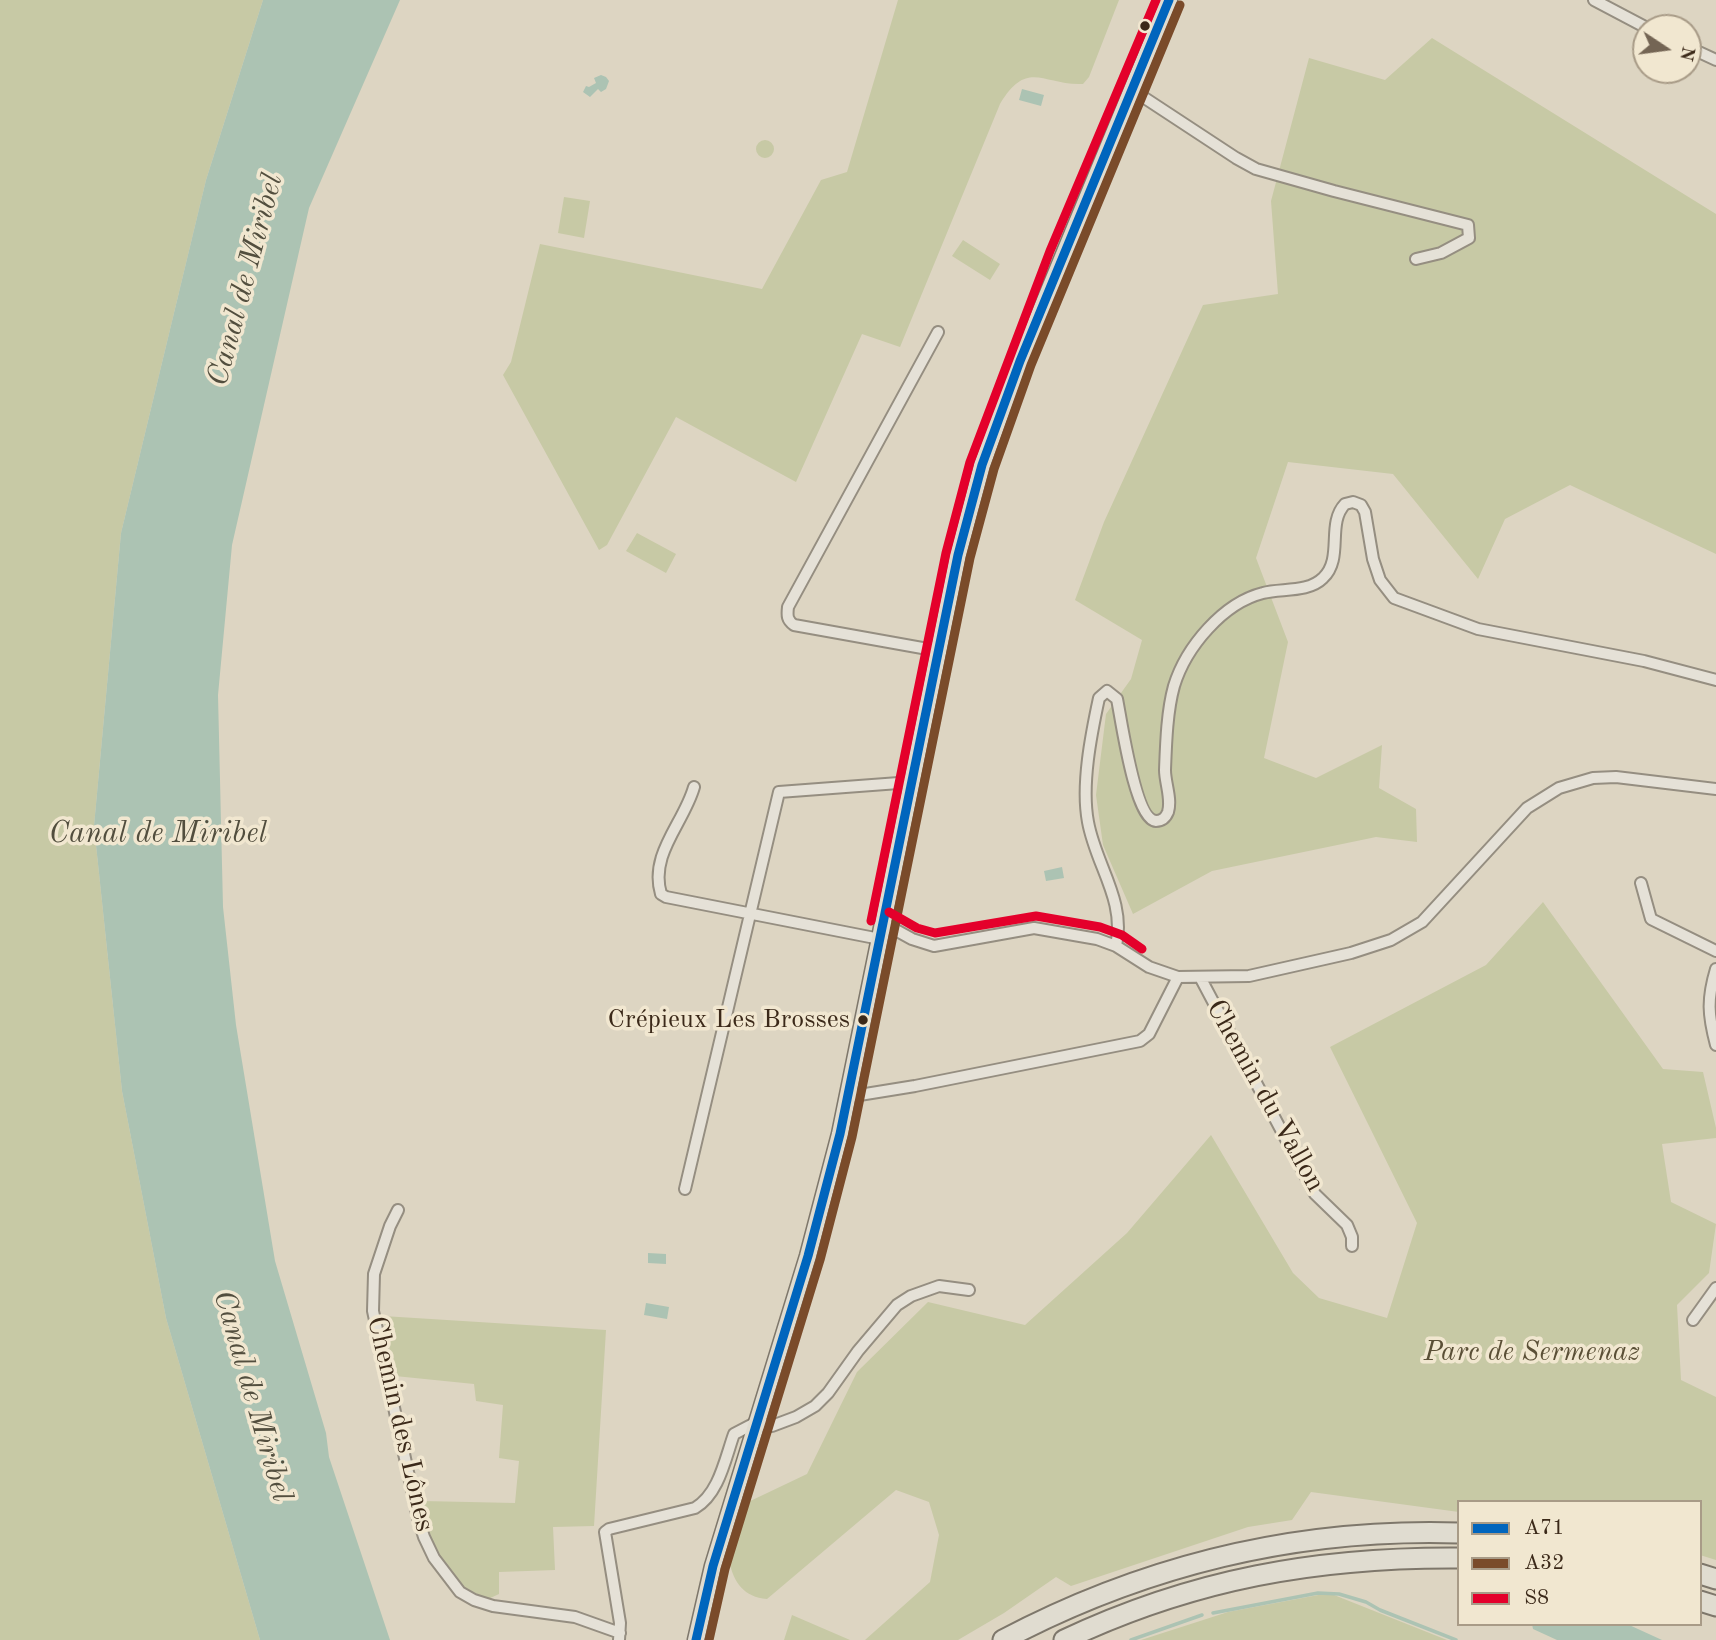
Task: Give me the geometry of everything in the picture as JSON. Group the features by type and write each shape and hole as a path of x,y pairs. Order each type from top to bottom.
{"highway":[{"path":"1003,1640 1100,1593 1175,1568 1241,1551 1335,1537 1418,1532 1457,1533"},
{"path":"1064,1640 1130,1611 1203,1587 1242,1578 1344,1561 1457,1559"}],"main road":[{"path":"696,1640 713,1566 808,1256 847,1097 964,533 982,465 1061,257 1169,0"}],"street":[{"path":"1594,0 1632,20"},
{"path":"1132,89 1256,169 1468,225 1469,239 1441,253 1416,260"},
{"path":"938,332 788,607 787,615 794,625 939,651"},
{"path":"1116,946 1118,910 1088,822 1087,782 1099,698 1107,691 1117,699 1130,766 1143,810 1149,818 1162,820 1168,814 1169,804 1165,772 1172,696 1175,682 1192,650 1204,634 1233,606 1263,592 1309,586 1325,576 1335,554 1337,517 1345,504 1353,502 1361,505 1365,512 1373,559 1380,580 1394,598 1478,629 1644,661 1716,680"},
{"path":"694,787 684,813 662,854 659,885 661,894 666,897 749,914 881,931 934,946 1034,928 1097,939 1116,946 1149,967 1178,977 1249,976 1351,953 1391,940 1422,922 1527,807 1559,788 1593,778 1616,777 1716,789"},
{"path":"685,1189 779,792 912,782"},
{"path":"1641,883 1651,919 1716,951"},
{"path":"1716,969 1708,999 1716,1045"},
{"path":"847,1097 1140,1041 1149,1034 1178,977"},
{"name":"Chemin du Vallon","path":"1200,977 1314,1194 1347,1225 1352,1246"},
{"name":"Chemin des Lônes","path":"398,1210 386,1236 374,1274 373,1311 418,1518 434,1558 460,1592 474,1600 494,1606 575,1617 619,1636"},
{"path":"619,1636 620,1623 605,1532 695,1508 707,1500 734,1434 757,1422 772,1426 815,1406 828,1394 897,1305 911,1296 939,1286 969,1290"},
{"path":"1693,1320 1716,1288"}],"green space":[{"path":"0,0 263,0 206,180 121,533 94,826 122,1091 166,1318 260,1640 0,1640"},
{"path":"898,0 1119,0 1089,77 1083,84 1028,78 1010,90 1000,104 900,347 862,334 796,482 676,417 607,545 599,550 503,375 511,362 540,244 762,289 821,180 847,172"},
{"path":"1432,38 1716,214 1716,554 1570,485 1505,519 1478,579 1393,474 1288,462 1256,558 1288,642 1264,758 1316,778 1382,745 1379,788 1416,809 1417,842 1376,837 1212,871 1133,914 1103,845 1096,795 1106,714 1131,679 1142,640 1075,600 1104,522 1203,305 1278,294 1271,201 1309,58 1385,80"},
{"path":"765,140 771,143 774,149 771,155 765,158 759,155 756,149 759,143"},
{"path":"564,197 590,201 584,238 558,233"},
{"path":"963,240 1000,264 990,280 952,256"},
{"path":"637,533 676,554 666,573 626,551"},
{"name":"Parc de Sermenaz","path":"1543,902 1663,1069 1703,1072 1716,1138 1662,1144 1671,1202 1716,1224 1709,1273 1677,1305 1681,1380 1716,1397 1716,1560 1702,1556 1702,1500 1457,1500 1457,1512 1311,1492 1292,1520 1248,1527 1071,1586 1056,1577 1004,1613 958,1640 865,1640 930,1582 939,1535 929,1502 896,1490 767,1599 759,1598 741,1588 729,1561 744,1504 807,1474 857,1372 928,1302 1025,1325 1127,1233 1211,1135 1293,1273 1319,1298 1387,1318 1417,1223 1330,1047 1486,965"},
{"path":"383,1316 606,1330 594,1526 553,1527 555,1570 499,1572 499,1594 486,1600 462,1587 447,1570 427,1535 421,1511 422,1501 515,1503 519,1461 499,1458 503,1405 476,1401 474,1384 395,1376"},
{"path":"1329,1593 1447,1640 1141,1640 1228,1612"},
{"path":"792,1615 850,1640 784,1640"}],"water":[{"name":"Canal de Miribel","path":"263,0 400,0 309,208 232,545 218,695 223,907 236,1025 275,1261 326,1433 329,1457 390,1640 260,1640 166,1318 122,1091 94,826 121,533 206,180"},
{"path":"601,75 609,81 606,89 601,92 598,89 590,97 583,92 586,86 596,83 594,78"},
{"path":"1022,89 1044,95 1041,106 1019,100"},
{"path":"1062,867 1064,878 1046,881 1044,871"},
{"path":"648,1253 666,1254 666,1264 648,1263"},
{"path":"646,1303 669,1307 667,1319 644,1315"},
{"path":"1532,1626 1631,1626 1662,1640 1557,1640 1533,1629"}],"waterway":[{"path":"1213,1613 1318,1593 1339,1594 1366,1602 1456,1640"},
{"path":"1131,1640 1202,1615"}],"transit line":[{"name":"S8","path":"871,921 946,553 970,462 1050,251 1156,0"},
{"name":"A71","path":"696,1640 713,1566 808,1256 840,1134 958,555 982,465 1020,361 1169,0"},
{"name":"A32","path":"709,1640 725,1569 820,1260 852,1137 970,558 994,469 1031,365 1180,5"},
{"name":"S8","path":"889,912 917,928 935,933 1036,916 1100,927 1122,935 1142,949"}],"place":[{"name":"Crépieux Les Brosses","path":"863,1020"}]}
